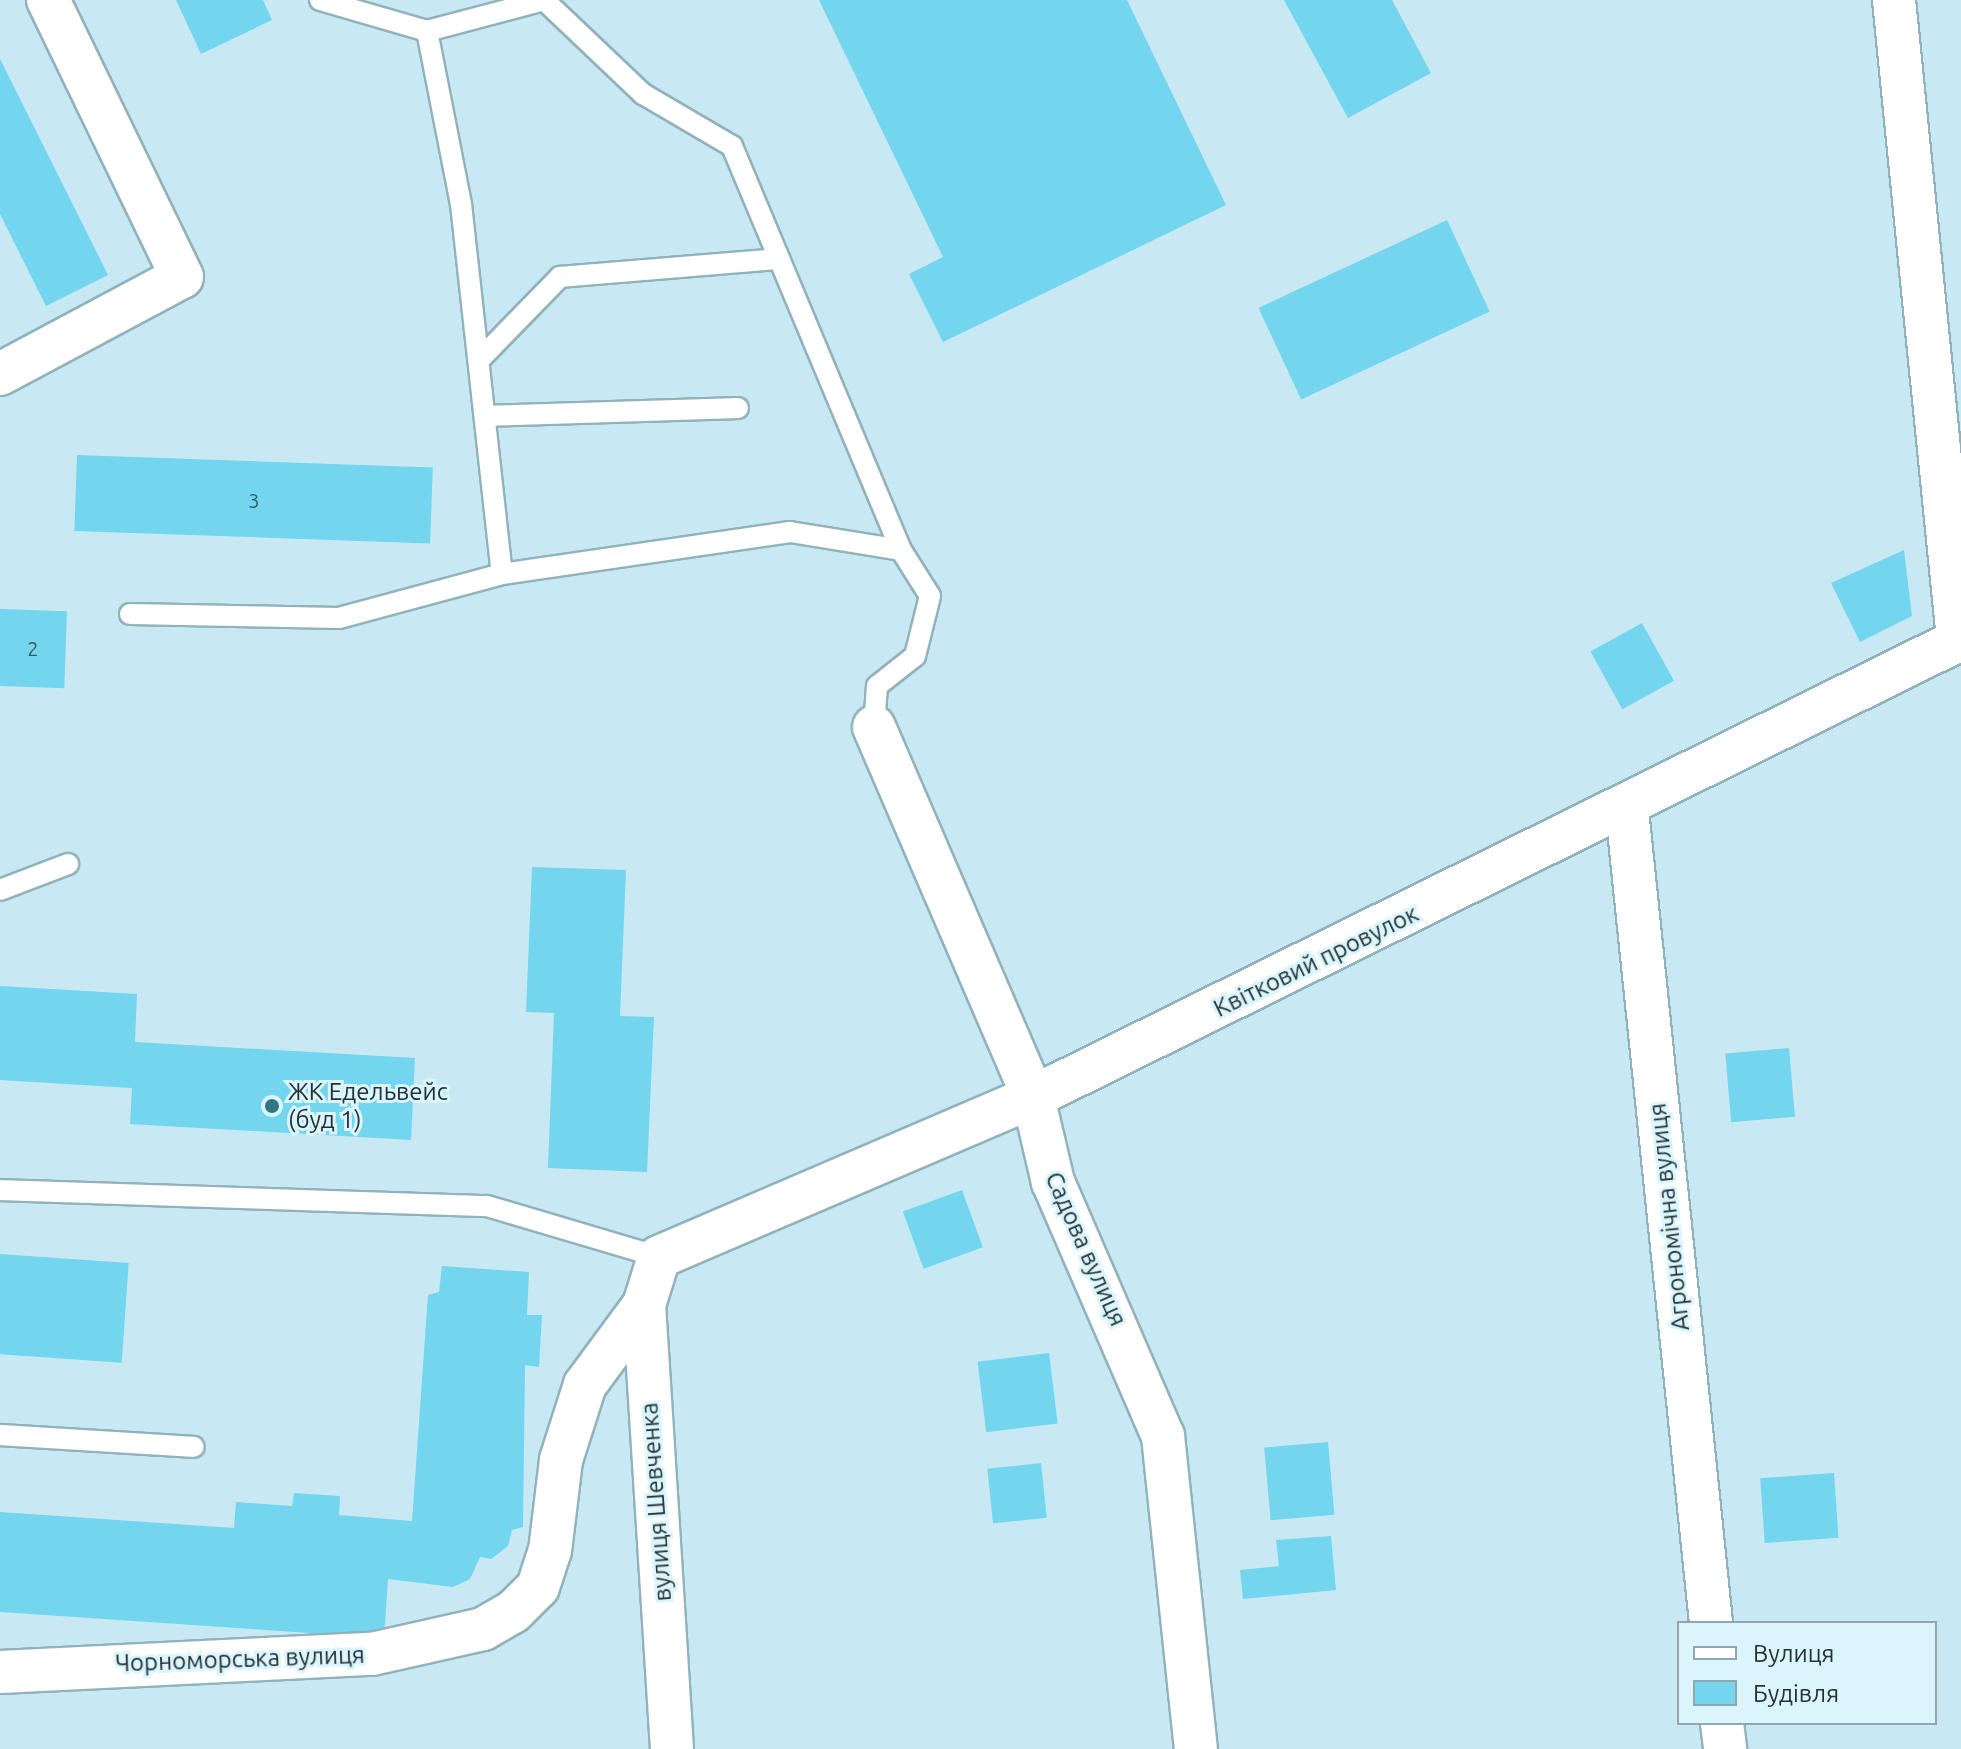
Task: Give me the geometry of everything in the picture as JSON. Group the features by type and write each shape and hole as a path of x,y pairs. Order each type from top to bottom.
{"street":[{"path":"0,374 182,277 48,0"},
{"path":"1894,0 1959,639"},
{"name":"Квітковий провулок","path":"659,1257 1033,1097 1627,810 1959,639"},
{"name":"Садова вулиця","path":"874,727 1033,1097 1053,1182 1163,1436 1196,1749"},
{"name":"Агрономічна вулиця","path":"1627,810 1711,1621"},
{"name":"вулиця Шевченка","path":"659,1257 644,1305 672,1749"},
{"name":"Чорноморська вулиця","path":"0,1672 372,1654 483,1629 513,1612 538,1587 550,1551 561,1460 585,1385 644,1305"},
{"path":"1722,1725 1725,1749"}],"lane":[{"path":"320,0 427,31 544,0 643,94 732,146 901,550 930,596 927,629 915,656 877,686 874,727"},
{"path":"427,31 461,204 502,574"},
{"path":"479,360 560,277 779,259"},
{"path":"485,416 738,408"},
{"path":"130,614 339,618 502,574 790,532 901,550"},
{"path":"0,890 68,864"},
{"path":"0,1190 487,1206 659,1257"},
{"path":"0,1435 194,1447"}],"building":[{"path":"176,0 263,0 272,20 201,54"},
{"path":"819,0 1127,0 1226,205 943,342 909,274 943,257"},
{"path":"1284,0 1392,0 1431,73 1348,118"},
{"path":"0,59 108,275 46,306 0,214"},
{"path":"1447,220 1490,312 1301,399 1258,308"},
{"path":"77,455 433,467 430,543 74,531"},
{"path":"1904,550 1912,616 1860,642 1831,583"},
{"path":"0,609 67,611 64,688 0,686"},
{"path":"1642,623 1674,681 1622,709 1590,652"},
{"path":"532,867 626,870 620,1016 654,1017 647,1172 548,1168 554,1013 526,1012"},
{"name":"ЖК Едельвейс (буд 1)","path":"0,986 137,994 135,1042 415,1058 411,1140 130,1124 132,1088 0,1080"},
{"path":"1789,1048 1795,1117 1731,1122 1725,1054"},
{"path":"962,1190 983,1247 924,1269 903,1212"},
{"path":"0,1254 129,1263 122,1363 0,1354"},
{"path":"442,1266 529,1272 527,1315 542,1315 539,1367 525,1365 523,1527 512,1530 508,1546 491,1559 480,1557 470,1579 453,1587 388,1579 384,1638 0,1612 0,1512 234,1528 236,1502 292,1506 294,1493 340,1496 339,1515 412,1521 428,1295 439,1292"},
{"path":"1049,1353 1058,1423 986,1432 978,1362"},
{"path":"1328,1442 1334,1515 1271,1520 1264,1448"},
{"path":"1041,1463 1047,1518 993,1523 987,1469"},
{"path":"1834,1473 1839,1538 1765,1543 1760,1478"},
{"path":"1331,1536 1336,1590 1243,1599 1240,1570 1279,1566 1276,1540"}],"place":[{"name":"ЖК Едельвейс (буд 1)","path":"272,1106"}]}
